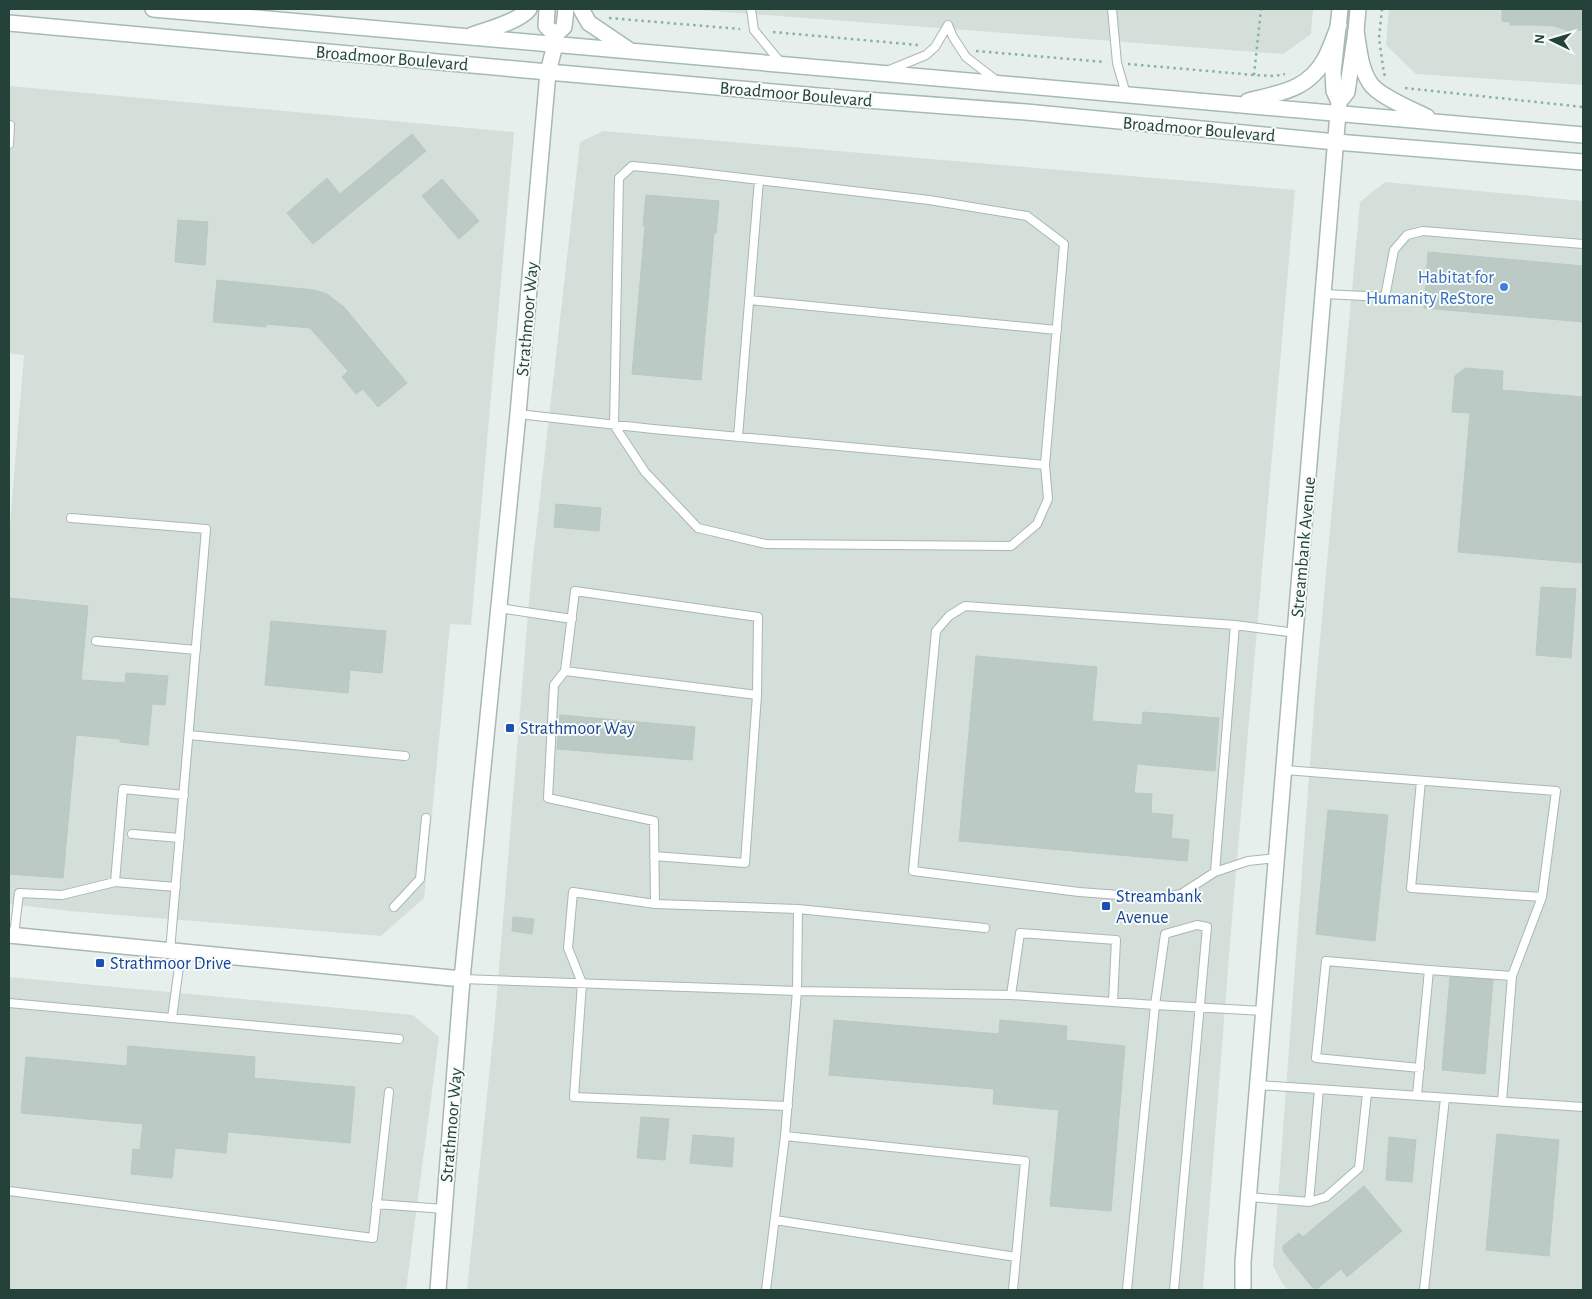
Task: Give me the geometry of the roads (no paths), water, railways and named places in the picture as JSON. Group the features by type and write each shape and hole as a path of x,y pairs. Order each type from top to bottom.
{"main road":[{"name":"Broadmoor Boulevard","path":"153,9 470,36 555,40 631,51 1238,104 1339,108 1432,120 1583,135"},
{"path":"470,36 511,20 526,13 529,9"},
{"path":"547,9 546,26 555,40"},
{"name":"Strathmoor Way","path":"438,1290 462,980 518,414 548,72 555,40 564,27 566,9"},
{"path":"581,9 589,23 631,51"},
{"path":"1339,108 1334,91 1333,72 1340,9"},
{"path":"1339,108 1347,92 1358,9"},
{"name":"Broadmoor Boulevard","path":"9,23 854,99 1026,112 1336,142 1583,162"},
{"path":"1238,104 1293,89 1311,78 1326,58 1339,25"},
{"path":"1356,31 1361,64 1370,85 1387,97 1432,120"},
{"name":"Streambank Avenue","path":"1244,1290 1242,1277 1339,108"},
{"path":"11,935 462,980"}],"lane":[{"path":"249,9 262,17"},
{"path":"751,9 754,30 781,63"},
{"path":"1112,9 1117,63 1126,94"},
{"path":"882,73 926,55 935,47 948,24 966,57 1000,83"},
{"path":"9,125 9,144"},
{"path":"632,166 929,200 1027,216 1064,244 1057,330 1045,465 1048,499 1037,524 1011,546 766,544 698,528 645,472 614,425 619,178 632,166"},
{"path":"738,437 759,180"},
{"path":"1324,294 1385,296 1394,250 1407,235 1423,231 1583,244"},
{"path":"749,300 1057,330"},
{"path":"518,414 614,425 1045,465"},
{"path":"71,518 206,529 176,887 176,952 172,1018"},
{"path":"654,856 745,863 757,696 758,617 575,591 565,671 554,685 548,798 654,821 654,856 654,904"},
{"path":"1277,858 1248,861 1215,872 1181,894 1159,898 1079,892 913,871 936,631 949,616 965,606 1235,625 1296,633"},
{"path":"499,608 572,619"},
{"path":"1215,872 1235,625"},
{"path":"96,641 196,650"},
{"path":"565,671 757,696"},
{"path":"189,736 405,756"},
{"path":"1285,770 1556,792 1542,897 1512,976 1502,1102"},
{"path":"1421,781 1411,888 1542,897"},
{"path":"115,882 123,789 184,795"},
{"path":"394,907 420,879 426,818"},
{"path":"132,834 180,838"},
{"path":"11,935 19,893 62,895 115,882 176,887"},
{"path":"788,1106 574,1097 582,983 568,948 573,892 654,904 798,908 985,928"},
{"path":"766,1290 788,1106 797,991 798,908"},
{"path":"1128,1290 1155,1005 1165,934 1197,925 1207,927 1174,1290"},
{"path":"1011,995 1020,933 1116,940 1113,1002"},
{"path":"1420,1068 1316,1058 1326,961 1512,976"},
{"path":"1417,1096 1429,970"},
{"path":"462,980 797,991 1011,995 1264,1011"},
{"path":"9,1003 399,1039"},
{"path":"1258,1085 1583,1107"},
{"path":"1309,1202 1319,1089"},
{"path":"9,1191 373,1238 389,1092"},
{"path":"1249,1197 1309,1202 1326,1197 1359,1168 1367,1092"},
{"path":"1424,1290 1445,1098"},
{"path":"785,1136 1025,1161 1013,1290"},
{"path":"376,1204 444,1209"},
{"path":"775,1220 1016,1257"}],"place":[{"name":"Habitat for Humanity ReStore","path":"1504,287"},
{"name":"Strathmoor Way","path":"510,728"},
{"name":"Streambank Avenue","path":"1106,906"},
{"name":"Strathmoor Drive","path":"100,963"}]}
